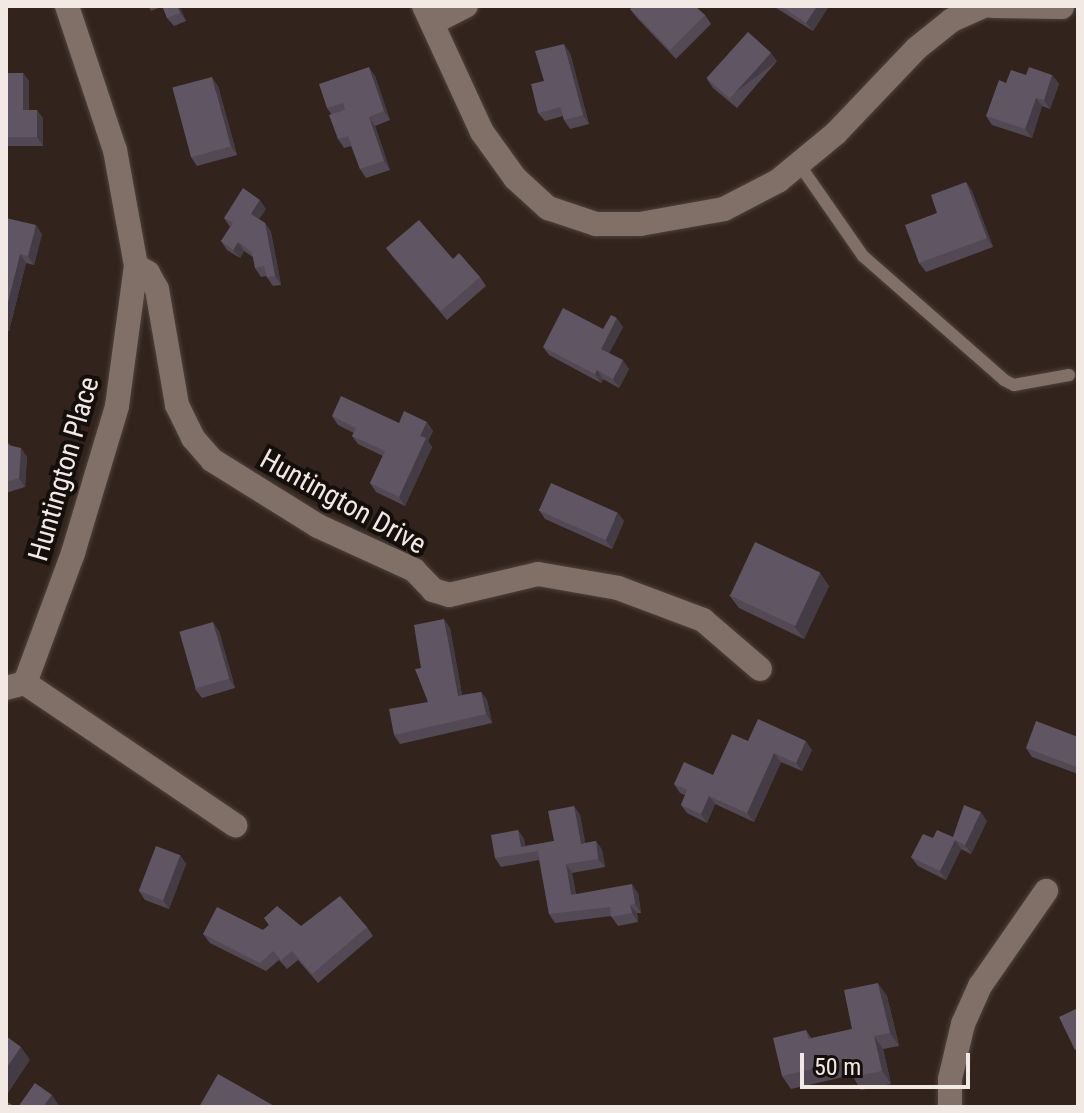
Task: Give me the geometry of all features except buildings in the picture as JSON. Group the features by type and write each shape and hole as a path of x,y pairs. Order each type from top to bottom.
{"street":[{"name":"Huntington Drive","path":"67,6 115,150 136,266 148,273 157,289 177,405 193,438 238,479 318,526 414,570 433,590 449,595 538,574 607,585 703,620 760,669"},
{"path":"466,6 428,15 482,132 515,178 548,208 596,224 651,224 724,209 799,164 917,48 952,20 984,6"},
{"path":"992,6 1062,7"},
{"name":"Huntington Place","path":"136,266 117,406 73,553 16,685 235,825"},
{"path":"950,1107 950,1079 963,1024 980,986 1046,891"}],"lane":[{"path":"799,164 863,256 1004,380 1014,385 1069,375"}]}
